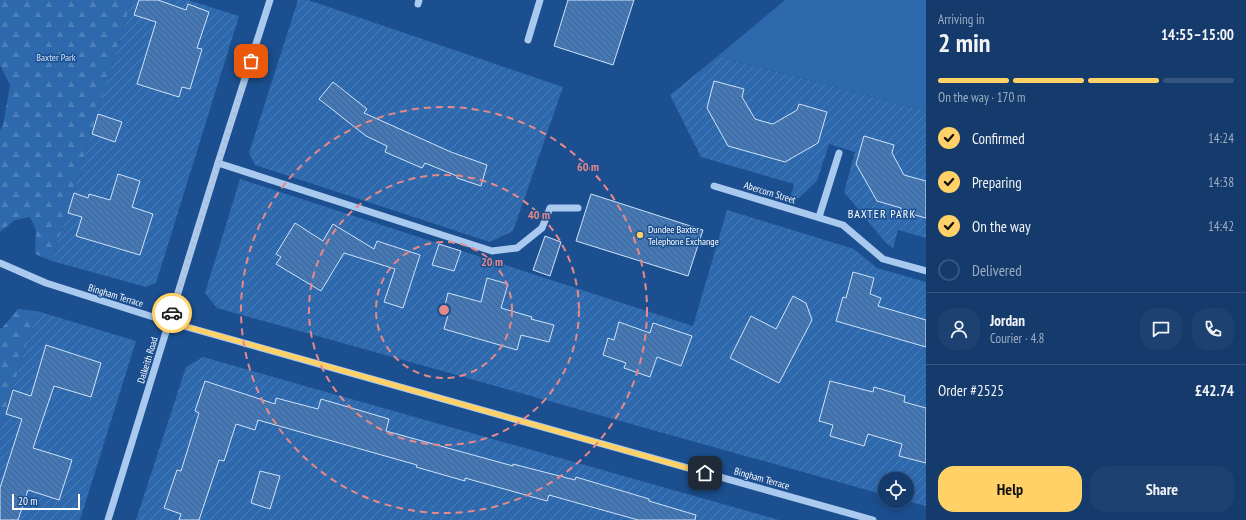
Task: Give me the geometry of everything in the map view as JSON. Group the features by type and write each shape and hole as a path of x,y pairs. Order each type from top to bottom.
{"street":[{"name":"Dalkeith Road","path":"108,520 270,0"},
{"path":"528,40 540,0"},
{"path":"819,217 840,153"},
{"path":"218,163 492,251 517,248 542,228 550,208 578,208"},
{"name":"Abercorn Street","path":"714,186 843,225 883,259 926,271"},
{"name":"Bingham Terrace","path":"0,263 46,283 170,322 873,520"}],"green space":[{"name":"Baxter Park","path":"0,0 132,0 52,261 35,254 36,230 30,217 15,220 0,232 0,130 3,125 10,85 0,65"},
{"path":"132,0 188,0 239,16 156,283 146,287 52,261"},
{"path":"298,0 308,0 563,87 513,231 490,242 255,165 249,153"},
{"path":"785,0 926,0 926,111 718,56"},
{"path":"718,56 926,111 926,238 898,230 893,248 885,242 844,192 855,152 829,144 817,181 799,198 790,199 794,184 701,157 670,95"},
{"path":"240,179 693,326 727,210 854,249 877,268 926,282 926,506 914,503 914,472 878,472 878,493 217,308 205,293"},
{"path":"18,309 37,311 0,429 0,328 2,328"},
{"path":"37,311 136,341 80,520 0,520 0,429"},
{"path":"203,357 779,520 136,520 186,367"}],"building":[{"path":"139,0 158,0 186,10 188,4 209,12 197,48 202,49 190,89 182,87 179,97 137,84 156,22 134,15"},
{"path":"568,0 634,0 613,65 554,46"},
{"path":"714,81 744,89 742,97 755,119 765,122 773,124 797,110 799,104 827,112 818,143 785,162 728,146 707,108"},
{"path":"333,82 367,109 364,113 451,152 487,165 481,186 457,178 457,176 425,163 422,168 385,152 387,146 366,136 319,99"},
{"path":"98,114 122,122 115,142 92,134"},
{"path":"864,136 894,145 892,153 904,175 926,181 926,218 900,211 901,208 877,201 856,164"},
{"path":"118,174 140,181 132,207 153,214 140,255 76,236 82,217 68,213 74,193 88,198 89,194 110,200"},
{"name":"Dundee Baxter Telephone Exchange","path":"591,194 703,230 688,276 576,241"},
{"path":"295,223 323,241 333,224 374,249 377,241 420,255 403,308 384,302 395,269 344,253 321,291 276,264 281,257 276,254"},
{"path":"545,236 561,242 550,276 533,270"},
{"path":"439,244 461,251 454,271 432,265"},
{"path":"853,272 874,278 870,294 881,298 878,306 926,320 926,347 836,321 843,297 846,298"},
{"path":"487,278 508,284 501,308 532,317 531,319 554,325 549,342 521,335 517,350 444,329 448,315 443,313 448,293 481,302"},
{"path":"793,296 806,303 812,320 779,383 730,358 751,316 776,329"},
{"path":"619,322 650,333 653,323 692,336 681,366 657,357 650,377 624,368 626,363 603,355 608,338 614,340"},
{"path":"46,345 101,363 91,397 54,386 33,448 72,460 59,500 28,490 18,520 0,520 0,488 22,419 6,414 13,390 31,396"},
{"path":"205,381 275,404 276,398 318,409 321,399 389,419 386,431 513,466 513,464 575,480 576,477 696,515 695,520 638,520 549,495 547,501 465,478 465,481 416,467 417,465 258,420 255,430 236,424 224,461 219,460 199,520 179,520 181,514 164,508 177,470 181,471 199,413 195,411"},
{"path":"830,381 873,392 874,387 905,396 904,402 926,408 926,463 899,456 902,444 868,434 864,446 830,436 833,425 819,421"},
{"path":"260,471 280,476 270,509 251,503"}],"way so far":[{"path":"172,313 251,61"}],"place":[{"name":"Dundee Baxter Telephone Exchange","path":"640,235"}],"district":[{"name":"BAXTER PARK","path":"882,214"}],"route":[{"path":"172,313 170,322 705,473"}]}
